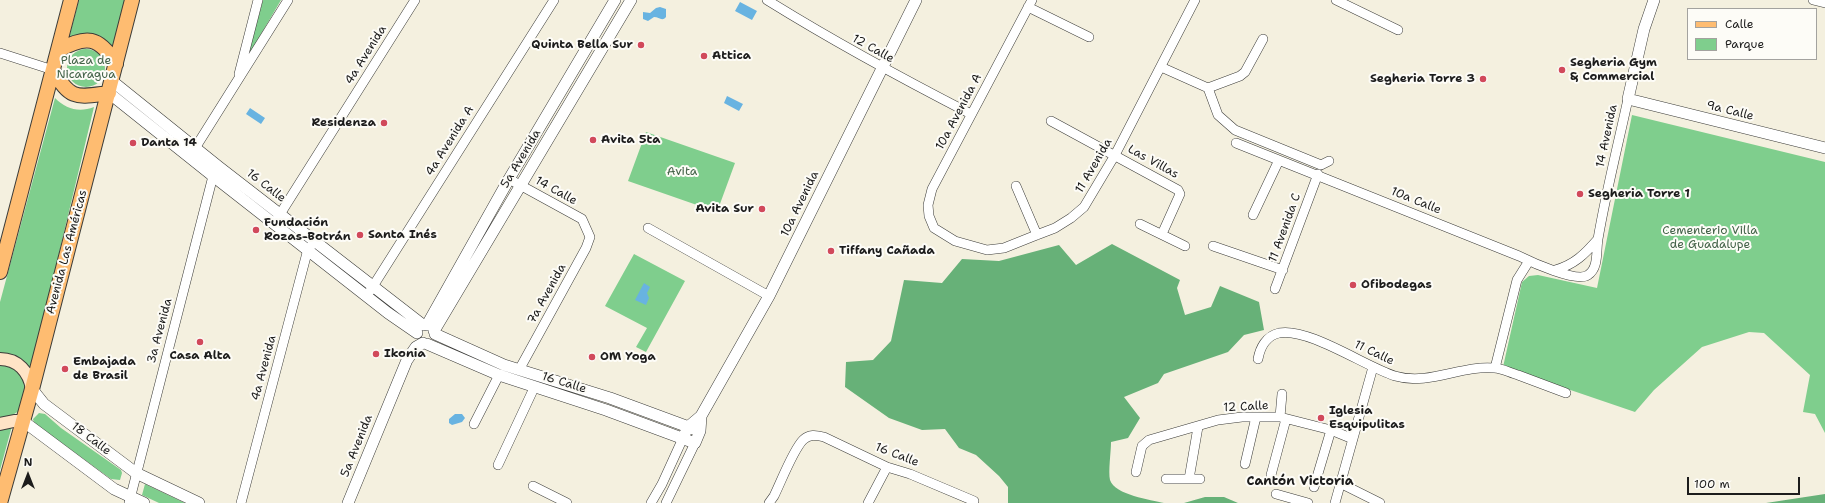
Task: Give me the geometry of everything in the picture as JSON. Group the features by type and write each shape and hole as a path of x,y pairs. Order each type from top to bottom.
{"main road":[{"path":"0,272 71,0"},
{"name":"Avenida Las Américas","path":"0,503 32,388 111,87 132,0"},
{"path":"59,50 81,40 90,40 104,46 116,64"},
{"path":"53,70 66,90 74,94 83,96 111,87"},
{"name":"18 Calle","path":"0,359 9,360 20,366 29,376 32,388"},
{"path":"0,424 23,421"}],"street":[{"path":"237,83 258,0"},
{"path":"189,157 288,0"},
{"name":"4a Avenida","path":"274,223 415,0"},
{"name":"4a Avenida A","path":"370,291 554,0"},
{"name":"5a Avenida","path":"425,334 509,179 615,0"},
{"name":"5a Avenida","path":"348,503 407,360 520,184 631,0"},
{"name":"12 Calle","path":"767,0 882,68 971,114"},
{"name":"10a Avenida","path":"651,503 662,484 688,426 701,416 769,296 916,0"},
{"name":"11 Avenida","path":"944,234 955,241 987,250 1004,248 1060,225 1084,208 1116,155 1195,0"},
{"path":"1336,0 1398,30"},
{"name":"14 Avenida","path":"1586,277 1593,270 1595,264 1598,239 1628,99 1644,28 1654,0"},
{"path":"1813,0 1825,4"},
{"path":"1030,4 1089,37"},
{"name":"10a Avenida A","path":"944,234 934,228 928,216 928,205 932,189 1030,4"},
{"path":"1161,67 1208,88 1240,76 1245,72 1264,39"},
{"path":"0,53 53,70"},
{"name":"16 Calle","path":"111,87 189,157 213,176 274,223 311,245"},
{"name":"16 Calle","path":"111,87 196,148 280,214 311,245 425,334 499,376 606,410 695,443"},
{"path":"1208,88 1218,115 1234,130 1321,166 1329,161"},
{"name":"9a Calle","path":"1628,99 1825,148"},
{"path":"1052,121 1116,155"},
{"name":"10a Calle","path":"1236,143 1318,174 1529,261 1577,277 1586,277"},
{"name":"Las Villas","path":"1116,155 1178,190 1180,194 1162,234"},
{"path":"1253,216 1279,160"},
{"name":"3a Avenida","path":"130,500 213,176 219,167"},
{"name":"11 Avenida C","path":"1275,289 1318,174"},
{"name":"14 Calle","path":"509,179 582,219 587,228"},
{"path":"1016,186 1037,235"},
{"path":"1140,224 1185,246"},
{"name":"7a Avenida","path":"519,370 586,248 590,237 587,228"},
{"path":"648,228 769,296"},
{"path":"1555,270 1568,266 1578,260 1598,239"},
{"name":"4a Avenida","path":"241,503 311,245"},
{"path":"1213,246 1282,270"},
{"path":"1496,368 1517,280 1529,261"},
{"name":"11 Calle","path":"1258,359 1260,348 1269,338 1279,333 1291,333 1301,335 1351,355 1373,367 1397,376 1421,379 1482,368 1496,368 1566,393"},
{"name":"16 Calle","path":"425,334 519,370 610,398 700,431"},
{"path":"1335,503 1373,367"},
{"path":"474,424 499,376"},
{"name":"18 Calle","path":"32,388 44,404 136,472 199,503"},
{"path":"498,465 534,388"},
{"path":"1271,474 1283,418 1282,394"},
{"path":"671,420 690,418 708,403"},
{"name":"10a Avenida","path":"666,503 700,431 701,416"},
{"path":"1245,464 1256,417"},
{"name":"12 Calle","path":"1136,472 1142,446 1149,440 1231,418 1283,418 1332,430 1353,439"},
{"path":"23,421 130,500 144,503"},
{"path":"1189,479 1198,427"},
{"path":"1314,487 1332,430"},
{"name":"16 Calle","path":"769,503 774,496 798,447 804,439 810,436 824,437 887,467 910,474 974,501"},
{"path":"868,503 887,467"},
{"path":"1166,479 1200,479"},
{"path":"1340,483 1380,503"},
{"path":"533,486 567,503"},
{"path":"1276,494 1303,502"}],"green space":[{"path":"79,0 127,0 114,52 69,38"},
{"path":"263,0 281,0 247,58"},
{"name":"Plaza de Nicaragua","path":"82,49 90,49 100,54 104,61 104,75 100,82 90,87 82,87 72,82 70,79 67,72 67,64 72,54 75,52"},
{"path":"55,98 59,102 73,109 83,110 94,107 31,370 0,354 0,302"},
{"name":"Cementerio Villa de Guadalupe","path":"1632,115 1825,162 1825,433 1815,414 1803,412 1810,375 1764,333 1749,332 1702,347 1654,390 1635,412 1503,367 1522,282 1529,276 1538,275 1597,288"},
{"name":"Avita","path":"646,132 735,163 717,212 628,181"},
{"path":"1112,244 1180,280 1177,288 1185,315 1211,307 1220,286 1259,302 1264,330 1244,335 1228,352 1164,374 1158,383 1124,397 1140,418 1128,438 1111,442 1109,467 1110,480 1119,490 1126,493 1164,503 1008,503 1008,487 999,476 976,455 959,448 945,429 922,430 889,418 845,387 846,362 873,360 891,341 904,280 942,283 962,259 999,261 1059,245 1076,265"},
{"path":"634,254 685,281 646,352 636,347 647,328 605,306"},
{"path":"0,363 18,370 26,384 19,411 11,416 0,419"},
{"path":"39,413 45,414 61,428 121,470 122,473 120,480 111,479 34,423 33,419"},
{"path":"12,426 0,470 0,428"},
{"path":"145,484 185,503 159,503 142,495"},
{"path":"1825,494 1825,503 1766,503"},
{"path":"1205,497 1224,497 1238,503 1184,503"}],"water":[{"path":"740,2 757,11 752,20 735,11"},
{"path":"660,7 666,9 665,18 662,19 654,17 648,21 643,19 643,12 650,13 656,8"},
{"path":"727,96 743,104 739,111 724,103"},
{"path":"250,108 265,118 261,124 246,114"},
{"path":"644,283 650,287 647,293 649,298 646,305 635,300"},
{"path":"455,414 462,414 465,418 462,422 452,425 449,423 449,419"}],"place":[{"name":"Quinta Bella Sur","path":"641,45"},
{"name":"Attica","path":"704,56"},
{"name":"Segheria Gym & Commercial","path":"1562,70"},
{"name":"Segheria Torre 3","path":"1483,79"},
{"name":"Residenza","path":"384,123"},
{"name":"Avita 5ta","path":"593,140"},
{"name":"Danta 14","path":"133,143"},
{"name":"Segheria Torre 1","path":"1580,194"},
{"name":"Avita Sur","path":"762,209"},
{"name":"Fundación Rozas-Botrán","path":"256,230"},
{"name":"Santa Inés","path":"360,235"},
{"name":"Tiffany Cañada","path":"831,251"},
{"name":"Ofibodegas","path":"1353,285"},
{"name":"Casa Alta","path":"200,342"},
{"name":"Ikonia","path":"376,354"},
{"name":"OM Yoga","path":"592,357"},
{"name":"Embajada de Brasil","path":"65,369"},
{"name":"Iglesia Esquipulitas","path":"1321,418"}],"district":[{"name":"Cantón Victoria","path":"1300,482"}]}
